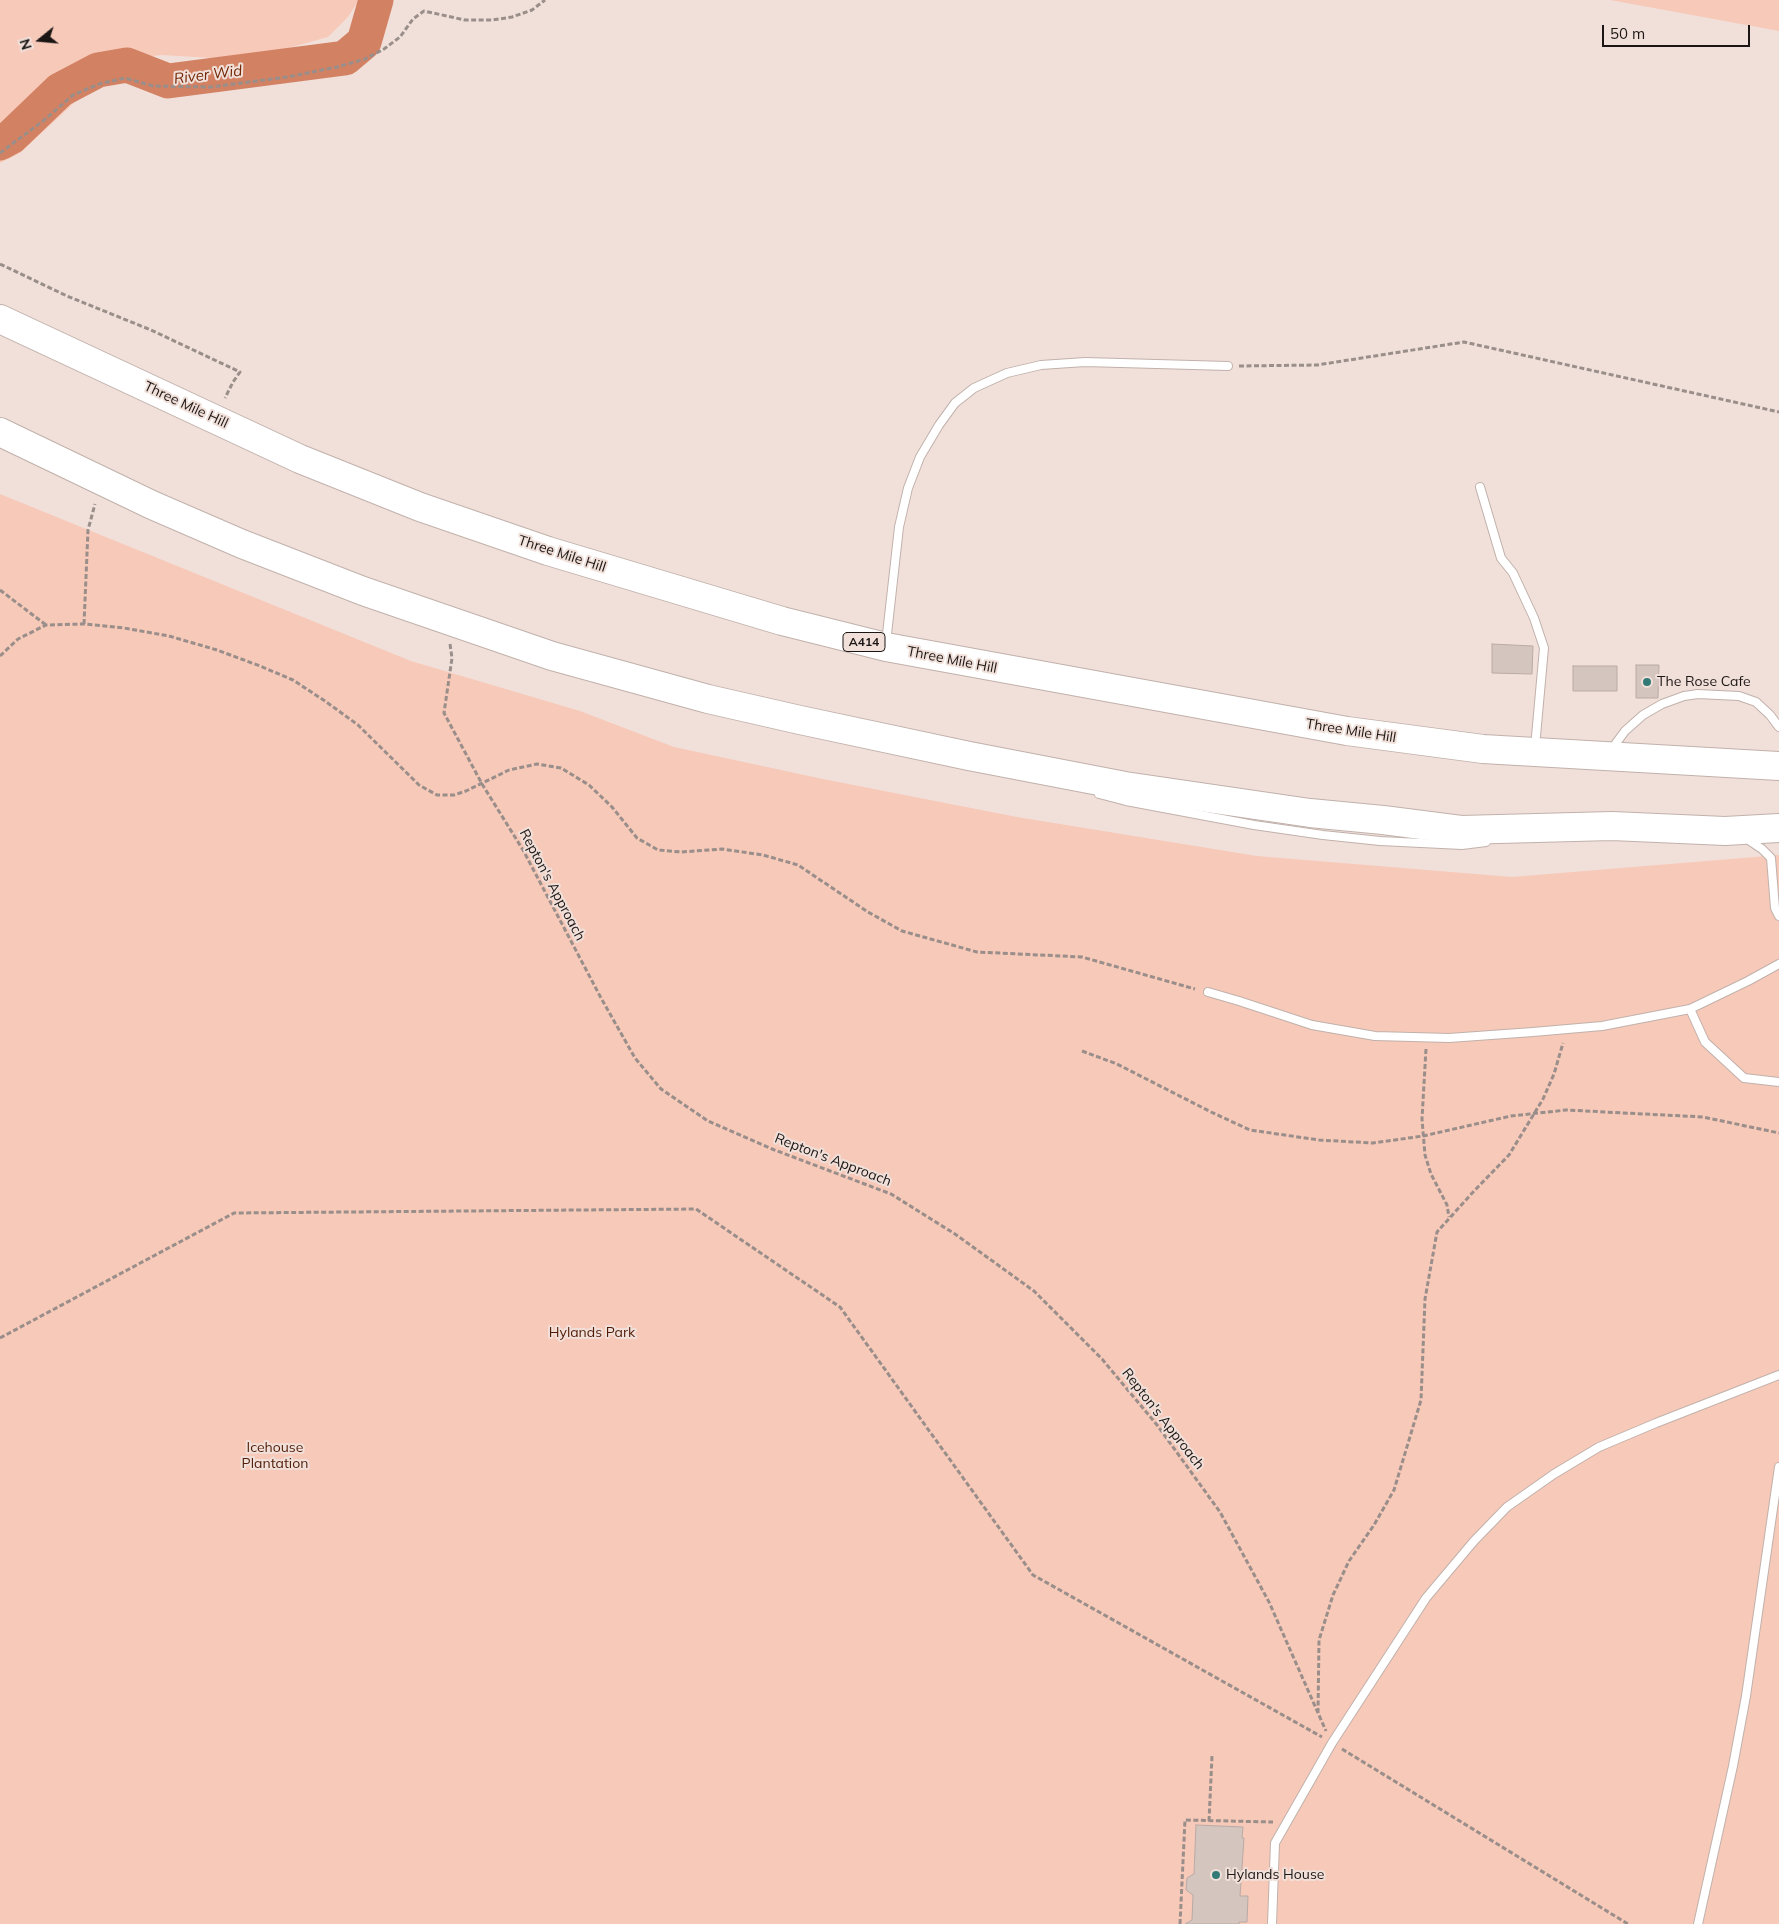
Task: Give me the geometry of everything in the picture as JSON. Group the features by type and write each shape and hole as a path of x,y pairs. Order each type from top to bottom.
{"highway":[{"name":"Three Mile Hill","path":"0,319 339,475 420,507 538,548 782,621 886,647 1347,731 1474,748 1779,766"},
{"path":"0,432 104,483 242,544 363,591 552,656 708,699 969,756 1125,786 1257,806 1461,830 1612,826 1725,831 1779,828"}],"lane":[{"path":"886,647 899,527 908,488 920,457 939,424 955,403 974,388 998,377 1041,365 1085,362 1228,366"},
{"path":"1480,487 1501,558 1513,573 1534,618 1544,648 1535,752"},
{"path":"1607,756 1625,731 1642,715 1662,704 1684,696 1698,694 1739,696 1756,702 1779,727"},
{"path":"969,756 1040,778"},
{"path":"1087,791 1135,803 1254,825 1323,835 1462,845 1490,842"},
{"path":"1528,837 1612,826"},
{"path":"1725,831 1753,842 1771,858 1776,908 1779,916"},
{"path":"1208,992 1239,1000 1312,1025 1375,1036 1449,1038 1602,1026 1690,1009 1779,964"},
{"path":"1690,1009 1705,1042 1744,1078 1779,1082"},
{"path":"1272,1924 1274,1843 1332,1743 1426,1598 1474,1541 1507,1507 1554,1474 1599,1447 1779,1375"},
{"path":"1698,1924 1733,1766 1746,1696 1779,1468"}],"path":[{"path":"0,153 73,95 100,84 125,78 153,86 203,87 287,78 336,68 366,59 400,37 413,19 424,11 465,20 492,20 512,17 532,10 546,0"},
{"path":"0,264 67,296 151,330 240,372 233,382 216,418"},
{"path":"1228,366 1317,365 1464,342 1779,412"},
{"path":"84,624 88,530 95,504"},
{"path":"0,590 46,625"},
{"path":"0,656 18,639 46,625 84,624 124,628 177,638 217,650 293,680 358,725 419,785 437,795 454,795 482,784 509,770 537,764 561,768 590,785 612,807 637,838 658,850 681,852 722,849 763,855 798,865 868,912 902,931 977,952 1082,957 1208,992"},
{"name":"Repton's Approach","path":"451,670 444,713 482,784 523,850 635,1058 661,1089 708,1121 772,1150 891,1194 954,1234 1034,1291 1102,1360 1156,1425 1220,1512 1269,1602 1318,1716 1319,1640 1333,1596 1349,1561 1374,1525 1394,1490 1421,1400 1425,1299 1437,1232 1450,1218"},
{"path":"1450,1218 1510,1155 1554,1074 1567,1029"},
{"path":"1429,1037 1425,1054 1422,1119 1425,1155 1431,1174 1447,1205 1450,1218"},
{"path":"1082,1051 1117,1064 1250,1130 1301,1138 1373,1143 1423,1136 1480,1122 1534,1112 1566,1110 1703,1117 1779,1133"},
{"path":"0,1338 234,1213 696,1209 840,1307 1033,1575 1332,1743 1628,1924"},
{"path":"1209,1820 1212,1756"},
{"path":"1180,1924 1185,1820 1286,1822"}],"green space":[{"path":"0,0 359,0 348,17 328,37 285,49 212,58 162,55 117,60 20,153 0,163"},
{"path":"1610,0 1779,0 1779,31"},
{"name":"Hylands Park","path":"0,494 411,661 580,711 674,747 823,779 1017,817 1257,856 1512,877 1779,855 1779,1924 0,1924"}],"building":[{"path":"1492,644 1533,646 1532,674 1492,673"},
{"name":"The Rose Cafe","path":"1636,665 1659,665 1658,698 1636,698"},
{"path":"1573,666 1617,666 1617,691 1573,691"},
{"name":"Hylands House","path":"1196,1825 1243,1827 1240,1896 1248,1896 1247,1922 1239,1922 1239,1924 1185,1924 1192,1920 1193,1895 1186,1890 1187,1878 1194,1874"}],"waterway":[{"name":"River Wid","path":"0,143 11,137 60,90 98,70 127,65 168,81 345,58 364,42 376,0"}],"place":[{"name":"The Rose Cafe","path":"1647,682"},
{"name":"Hylands House","path":"1216,1875"}],"park label":[{"name":"Icehouse Plantation","path":"275,1456"}]}
